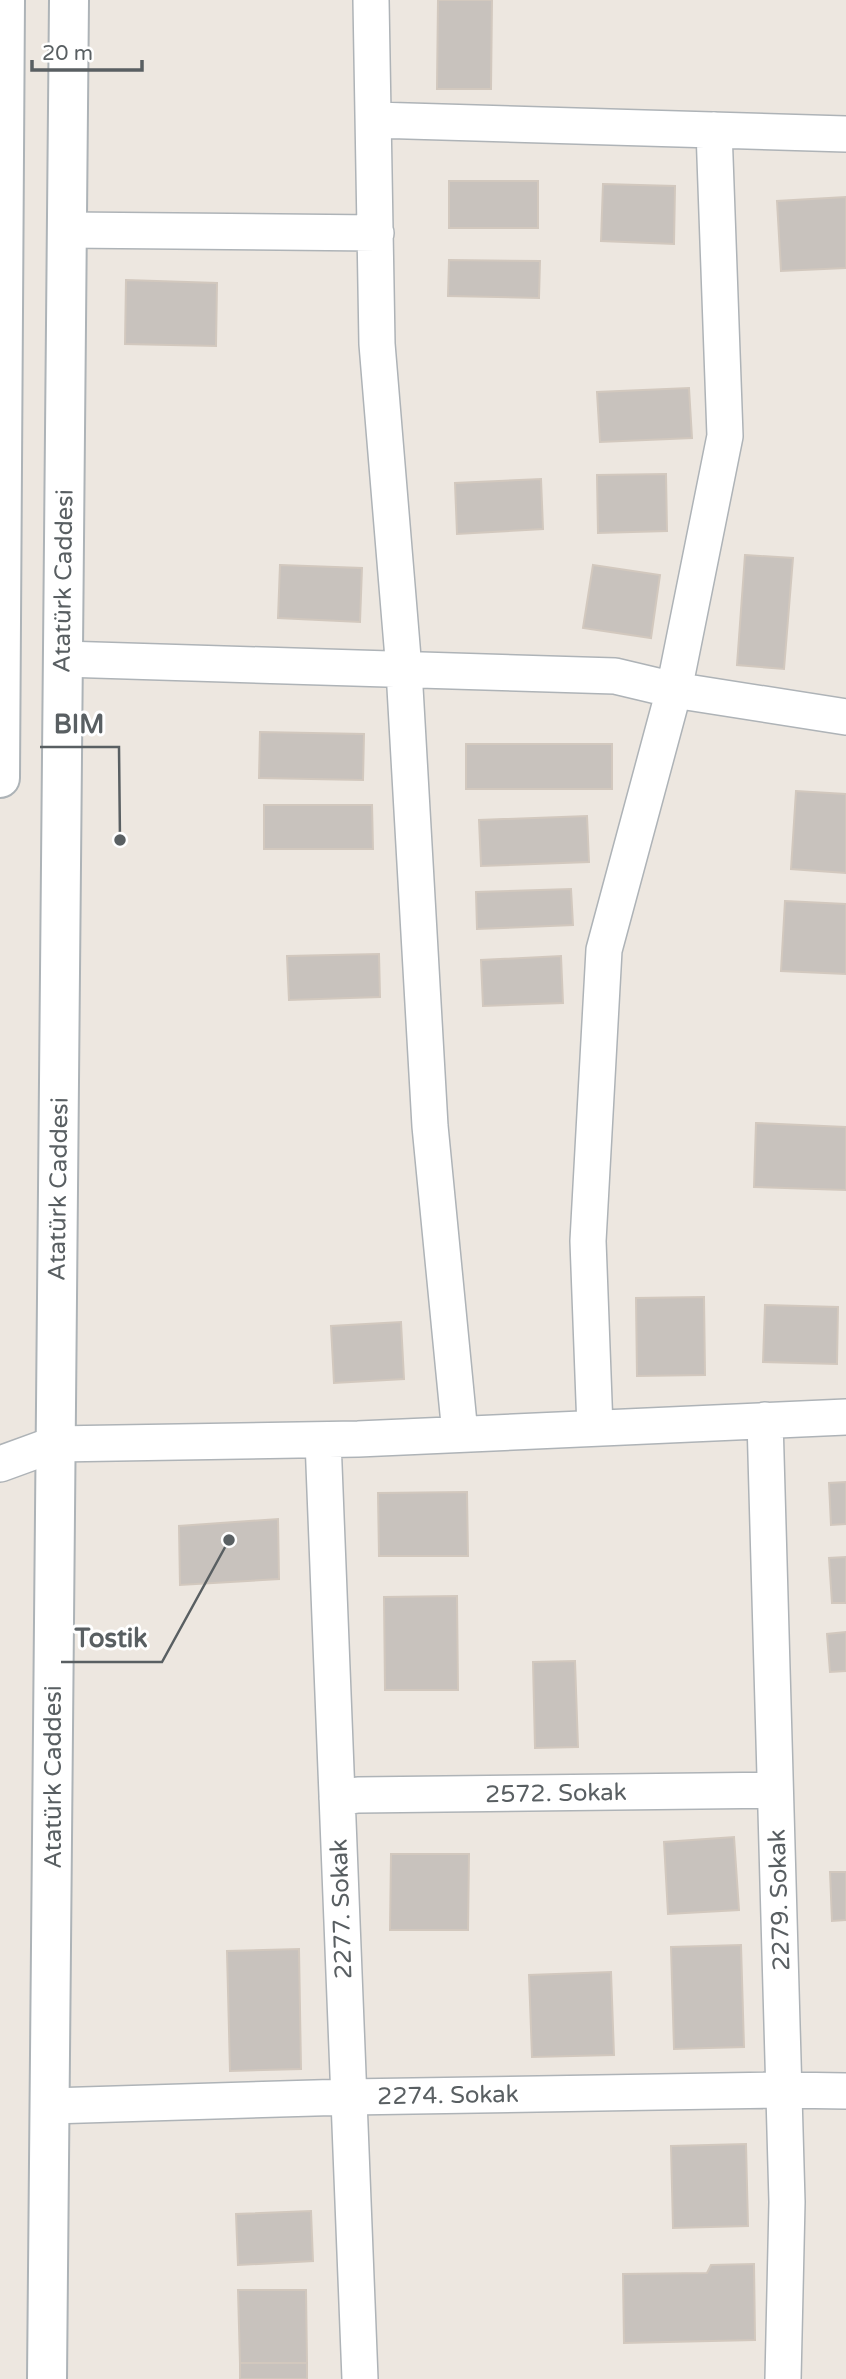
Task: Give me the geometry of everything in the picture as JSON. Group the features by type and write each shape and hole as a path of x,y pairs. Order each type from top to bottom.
{"main road":[{"path":"0,778 5,0"},
{"name":"Atatürk Caddesi","path":"47,2379 69,0"}],"street":[{"path":"371,0 377,344 404,670 430,1126 460,1434"},
{"path":"374,120 846,134"},
{"path":"596,1428 588,1241 604,950 674,690 725,436 714,130"},
{"path":"67,230 376,233"},
{"path":"63,659 615,676 674,690 846,717"},
{"path":"0,1464 55,1444 323,1440 846,1417"},
{"name":"2279. Sokak","path":"765,1420 787,2202 783,2379"},
{"name":"2277. Sokak","path":"323,1440 360,2379"},
{"name":"2572. Sokak","path":"337,1798 358,1795 775,1790"},
{"name":"2274. Sokak","path":"50,2106 349,2097 846,2091"}],"building":[{"path":"438,0 492,0 491,89 437,89"},
{"path":"449,181 538,181 538,228 449,228"},
{"path":"603,184 675,186 674,244 601,241"},
{"path":"846,197 846,268 781,271 777,201"},
{"path":"449,260 540,261 539,298 448,296"},
{"path":"126,280 217,283 216,346 125,344"},
{"path":"689,388 692,438 600,442 597,392"},
{"path":"666,474 667,531 598,533 597,475"},
{"path":"541,479 543,529 457,534 455,483"},
{"path":"745,555 793,558 784,669 737,665"},
{"path":"280,565 362,568 360,622 278,618"},
{"path":"593,565 660,575 651,638 583,628"},
{"path":"260,732 364,734 363,780 259,778"},
{"path":"466,744 612,744 612,789 466,789"},
{"path":"796,791 846,794 846,873 791,869"},
{"path":"264,805 372,805 373,849 264,849"},
{"path":"587,816 589,862 481,866 479,820"},
{"path":"571,889 573,925 477,929 476,892"},
{"path":"785,901 846,904 846,974 781,971"},
{"path":"379,954 380,997 289,1000 287,956"},
{"path":"561,956 563,1003 483,1006 481,960"},
{"path":"756,1123 846,1127 846,1190 754,1187"},
{"path":"704,1297 705,1375 637,1376 636,1298"},
{"path":"765,1305 838,1307 837,1364 763,1362"},
{"path":"401,1322 404,1379 334,1383 331,1326"},
{"path":"846,1482 846,1524 831,1525 829,1483"},
{"path":"467,1492 468,1556 379,1556 378,1493"},
{"path":"278,1519 279,1579 180,1585 179,1526"},
{"path":"846,1557 846,1603 832,1603 829,1558"},
{"path":"457,1596 458,1690 385,1690 384,1597"},
{"path":"846,1632 846,1671 830,1672 827,1634"},
{"path":"575,1661 578,1747 535,1748 533,1662"},
{"path":"734,1837 739,1910 668,1914 664,1842"},
{"path":"391,1854 469,1854 468,1930 390,1930"},
{"path":"830,1872 846,1872 846,1920 832,1921"},
{"path":"741,1945 744,2047 674,2049 671,1947"},
{"path":"299,1949 301,2069 230,2071 227,1951"},
{"path":"611,1972 614,2055 532,2057 529,1975"},
{"path":"746,2144 748,2226 673,2228 671,2146"},
{"path":"311,2211 313,2261 238,2265 236,2214"},
{"path":"754,2264 755,2340 624,2343 623,2274 707,2273 711,2265"},
{"path":"238,2290 306,2290 307,2363 240,2363"},
{"path":"240,2363 307,2363 307,2379 240,2379"}],"place":[{"name":"BIM","path":"120,840"},
{"name":"Tostik","path":"229,1540"}]}
